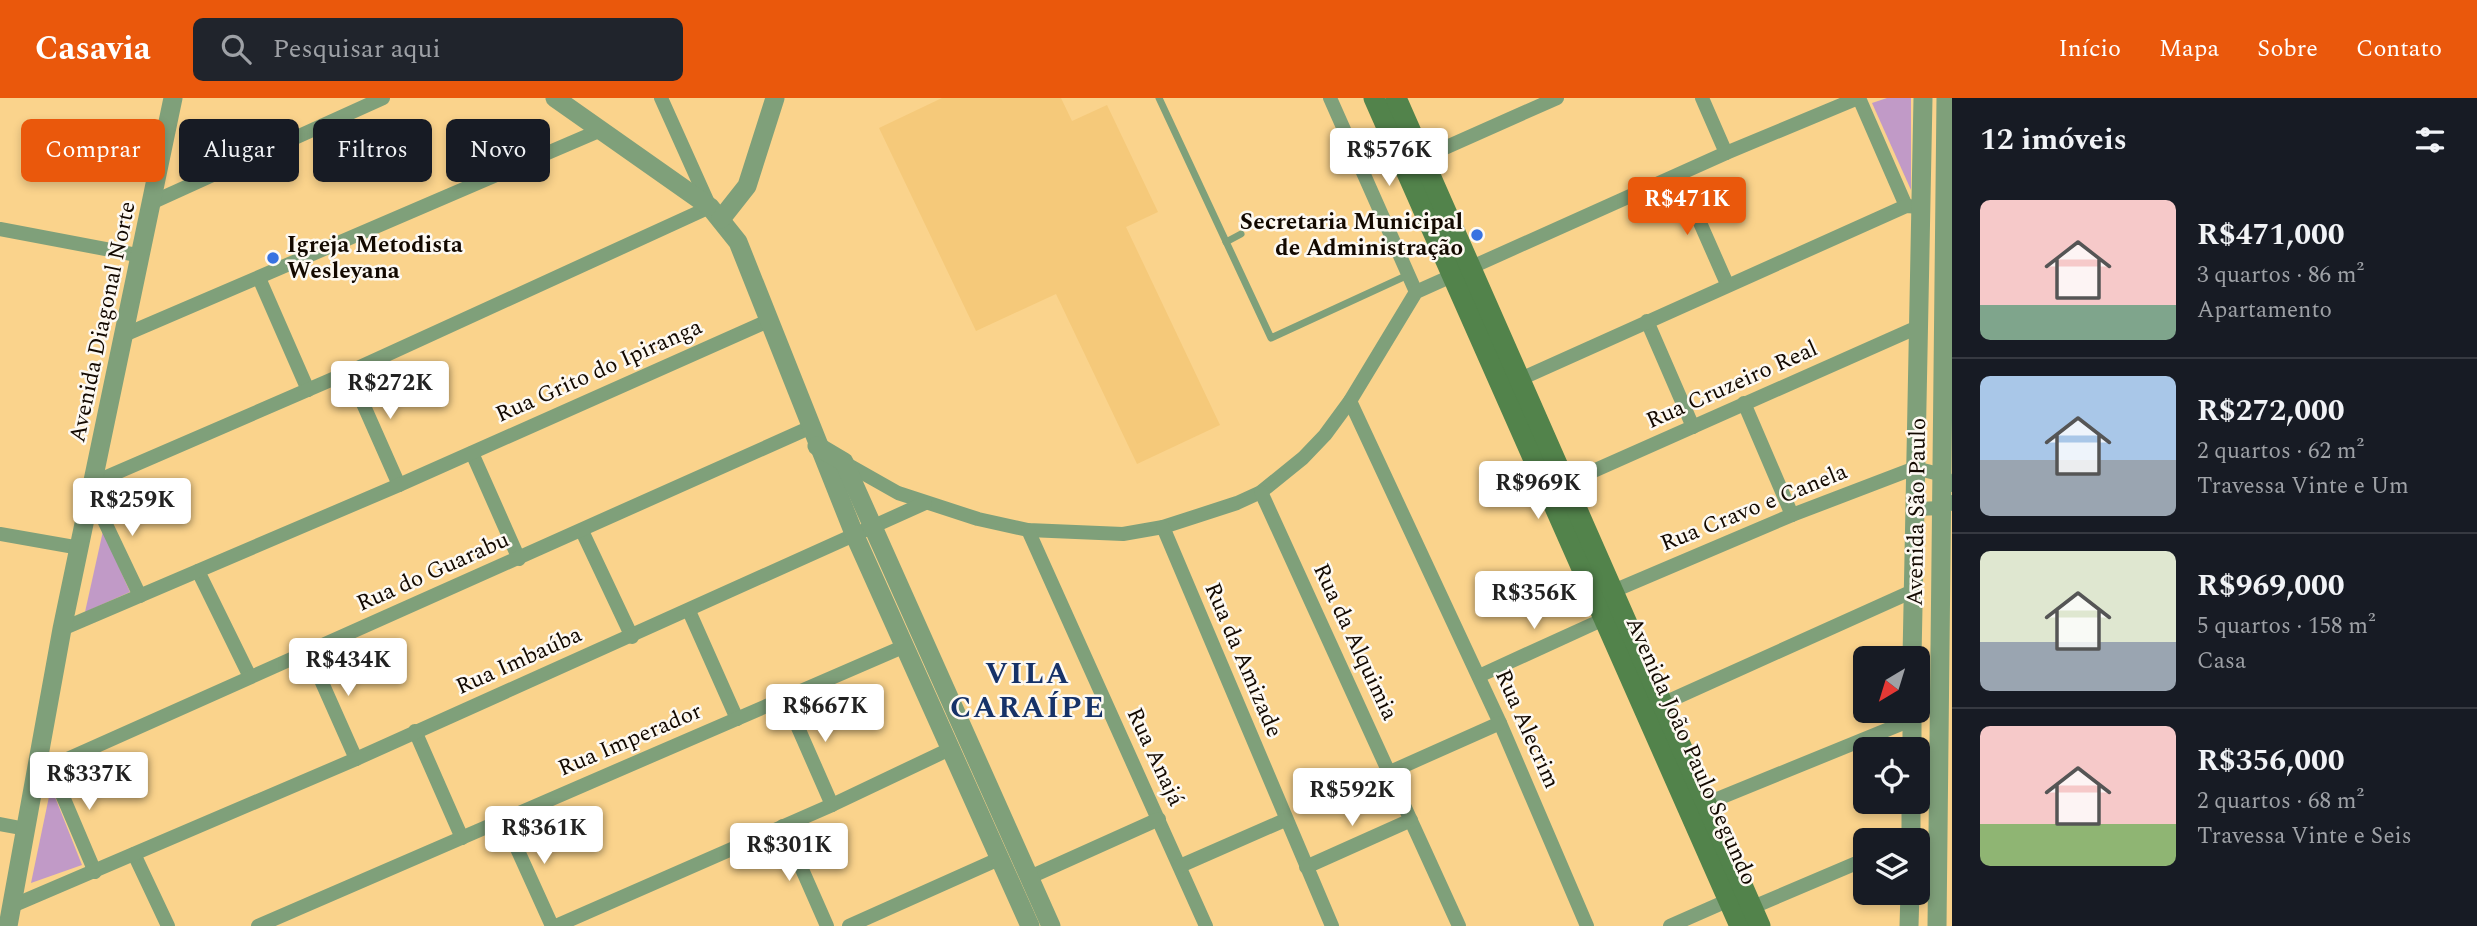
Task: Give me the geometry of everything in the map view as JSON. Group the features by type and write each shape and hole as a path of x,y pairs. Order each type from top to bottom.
{"main road":[{"name":"Avenida João Paulo Segundo","path":"1374,98 1518,380 1705,804 1743,915"},
{"name":"Avenida João Paulo Segundo","path":"1396,98 1422,158 1461,271 1604,619 1743,915"}],"street":[{"name":"Avenida Diagonal Norte","path":"8,926 26,829 43,769 62,629 94,489 173,98"},
{"path":"153,202 383,98"},
{"path":"555,98 715,213"},
{"path":"661,98 715,213 738,242 809,428 855,536 1030,926"},
{"path":"140,596 94,489 308,390 715,213 747,186 775,98"},
{"path":"1330,98 1416,292"},
{"path":"1422,158 1557,98"},
{"path":"1702,98 1726,153"},
{"path":"817,446 877,483 925,503 1027,530 1124,534 1205,515 1261,492 1303,458 1350,401 1416,292 1726,153 1859,98 1914,206 1727,284 1518,380"},
{"name":"Avenida São Paulo","path":"1912,646 1918,327 1914,206 1923,98"},
{"name":"Avenida São Paulo","path":"1937,926 1945,792 1948,170 1946,98"},
{"path":"124,335 601,130"},
{"path":"1679,175 1727,284"},
{"path":"0,229 142,256"},
{"path":"259,278 308,390"},
{"name":"Rua Grito do Ipiranga","path":"62,629 400,485 768,321"},
{"path":"1647,321 1693,428"},
{"name":"Rua Cruzeiro Real","path":"1564,484 1918,327"},
{"path":"349,372 400,485"},
{"name":"Rua Alecrim","path":"1350,401 1479,676 1587,926"},
{"path":"1744,403 1792,515"},
{"name":"Rua do Guarabu","path":"43,769 809,428"},
{"path":"472,453 519,559"},
{"path":"844,462 1051,926"},
{"path":"1915,468 1947,480"},
{"name":"Rua Cravo e Canela","path":"1611,592 1792,515 1915,468"},
{"name":"Rua da Alquimia","path":"1261,492 1459,926"},
{"name":"Rua Imbaúba","path":"12,906 356,759 925,503"},
{"path":"1914,509 1947,505"},
{"name":"Rua da Amizade","path":"1163,527 1332,926"},
{"name":"Rua Anajá","path":"1027,530 1206,926"},
{"path":"582,531 632,637"},
{"path":"0,534 80,548"},
{"path":"198,571 250,677"},
{"path":"1662,704 1913,590"},
{"path":"689,611 737,719"},
{"path":"1479,676 1604,619"},
{"name":"Rua Imperador","path":"258,926 905,646"},
{"path":"308,652 356,759"},
{"path":"785,698 832,805"},
{"path":"1390,772 1500,723"},
{"path":"1705,804 1893,723"},
{"path":"415,731 462,838"},
{"path":"504,820 554,926 832,805 952,748"},
{"path":"43,769 95,872"},
{"path":"1030,877 1159,820"},
{"path":"1180,866 1286,820"},
{"path":"1306,867 1411,820"},
{"path":"0,824 26,829"},
{"path":"783,826 827,926"},
{"path":"134,854 169,926"},
{"path":"849,926 1001,858"},
{"path":"1670,926 1743,915 1853,865"},
{"path":"1909,926 1910,905"}],"lane":[{"path":"1159,98 1271,338 1408,274"},
{"path":"1226,242 1241,234"}],"shaded area":[{"path":"942,98 1061,98 1072,121 1107,105 1158,212 1126,227 1220,425 1137,464 1056,294 976,331 879,128"},
{"path":"1887,98 1911,98 1911,190 1872,103"},
{"path":"103,531 130,592 85,612"},
{"path":"51,787 82,865 31,883"}],"place":[{"name":"Secretaria Municipal de Administração","path":"1477,235"},
{"name":"Igreja Metodista Wesleyana","path":"273,258"}],"district":[{"name":"VILA CARAÍPE","path":"1028,691"}]}
